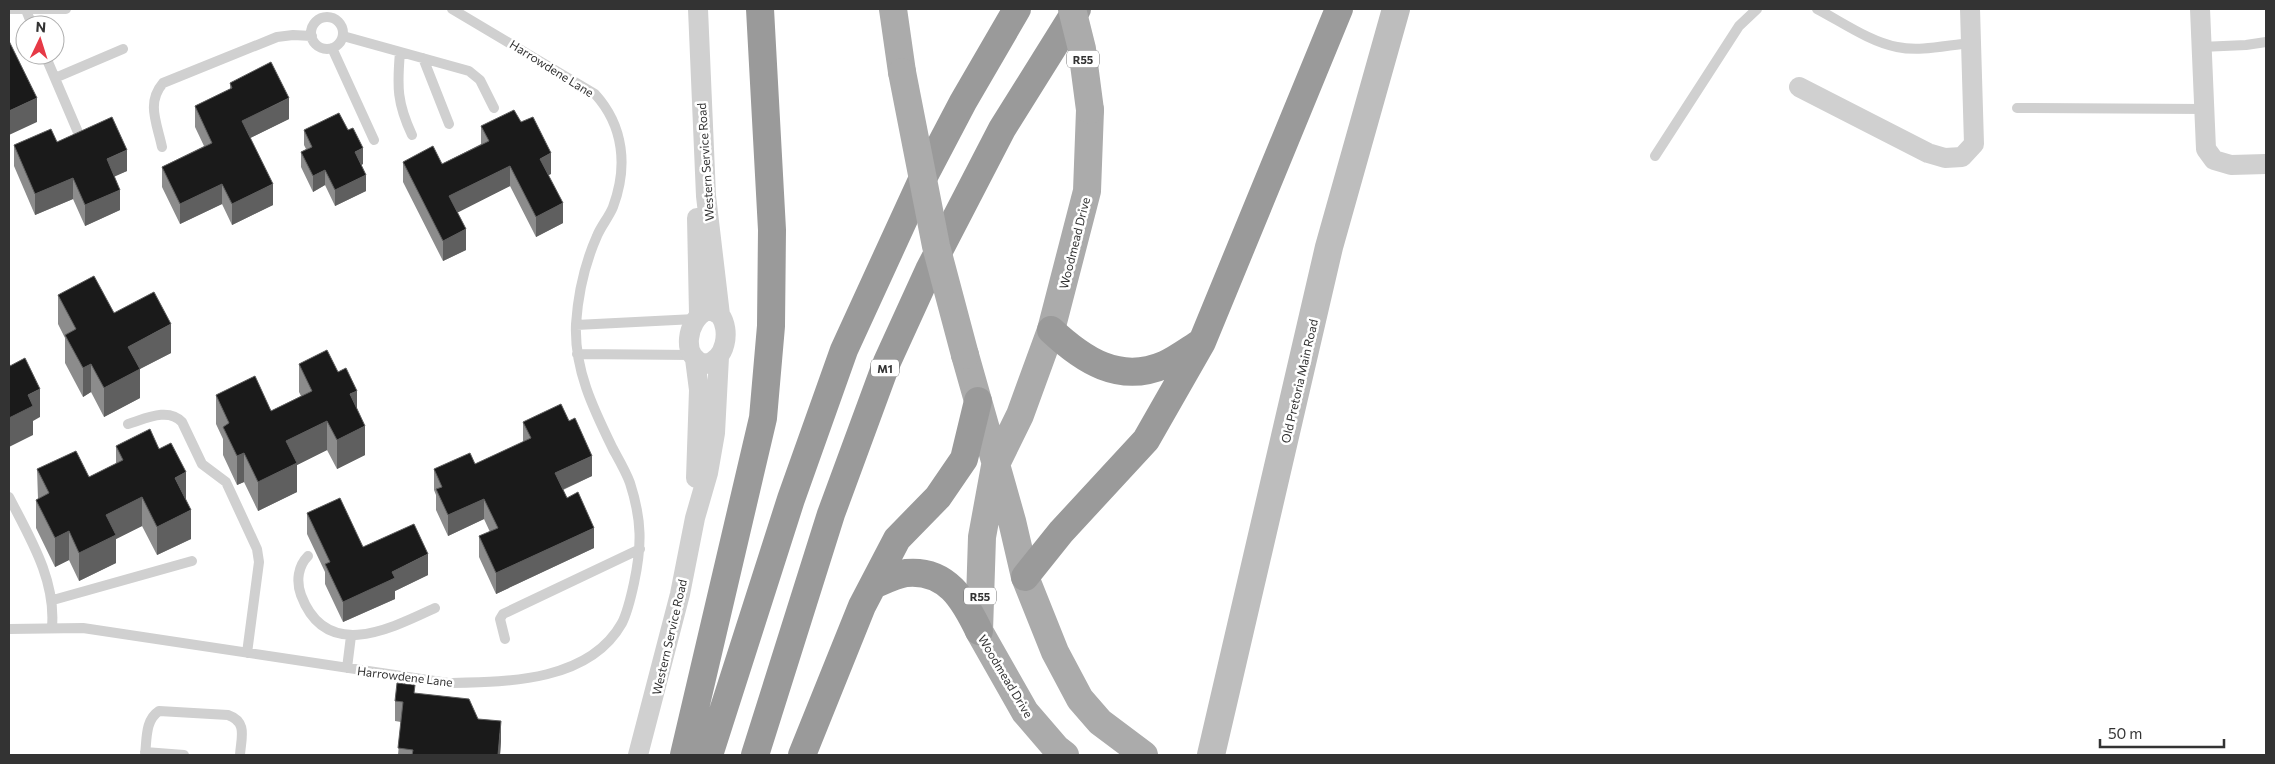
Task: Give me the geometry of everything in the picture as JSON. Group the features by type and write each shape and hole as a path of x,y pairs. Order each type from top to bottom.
{"highway":[{"path":"684,755 763,418 771,326 772,230 760,9"},
{"path":"709,755 794,490 844,350 921,182 968,94 1017,9"},
{"name":"M1","path":"755,755 832,514 887,362 928,270 1002,129 1076,9"},
{"path":"1025,577 1061,532 1146,440 1202,342 1339,9"},
{"path":"1052,330 1075,352 1097,365 1120,371 1139,371 1164,365 1202,342"},
{"path":"802,755 862,606 897,539 938,497 964,459 978,401"},
{"path":"873,585 905,573 930,574 956,591 964,601 979,631"}],"main road":[{"name":"Woodmead Drive","path":"893,9 902,72 936,246 995,466 1012,521 1025,577 1055,652 1080,699 1100,722 1144,755"},
{"name":"Woodmead Drive","path":"1065,755 1056,748 1025,712 979,631 982,537 995,466 1020,415 1052,330 1087,191 1090,110 1082,49 1072,9"},
{"name":"Old Pretoria Main Road","path":"1211,755 1329,247 1396,9"}],"street":[{"name":"Western Service Road","path":"689,9 696,183 697,316"},
{"name":"Western Service Road","path":"698,9 706,196 720,315"},
{"path":"1799,87 1928,153 1945,158 1962,157 1974,144 1970,9"},
{"path":"2200,9 2206,149 2214,160 2231,165 2266,164"},
{"path":"706,310 713,311 720,315 726,331 719,357 710,363 705,364 694,357 690,332 697,316 706,310"},
{"name":"Western Service Road","path":"694,357 700,390 694,518"},
{"name":"Western Service Road","path":"638,755 680,594 694,518 708,473 715,433 719,357"}],"lane":[{"path":"9,10 66,9"},
{"name":"Harrowdene Lane","path":"9,628 83,628 448,683 519,679 547,674 566,668 598,651 609,641 622,622 628,607 640,549 641,532 629,481 594,411 582,378 577,354 576,325 583,276 597,237 613,208 620,180 622,155 618,134 612,116 596,94 452,9"},
{"path":"1655,156 1739,26 1757,9"},
{"path":"1817,9 1879,41 1896,47 1913,49 1970,43"},
{"path":"26,10 28,15"},
{"path":"324,13 341,24 343,36 341,42 332,48 319,46 312,36 314,24 324,13"},
{"path":"162,147 153,102 155,94 163,83 277,37 293,35 312,36"},
{"path":"343,36 474,73 480,80 494,108"},
{"path":"2201,47 2266,42"},
{"path":"332,48 374,140"},
{"path":"55,78 123,49"},
{"path":"400,52 398,75 400,102 402,113 412,135"},
{"path":"422,58 449,124"},
{"path":"49,65 80,137"},
{"path":"2017,108 2204,109"},
{"path":"576,325 697,316"},
{"path":"577,354 694,357"},
{"path":"128,424 165,414 177,417 182,422 202,464 226,482 258,555 248,653"},
{"path":"9,497 33,544 53,600 52,627"},
{"path":"505,639 500,619 503,614 640,549"},
{"path":"308,556 300,566 298,584 311,616 329,629 351,636 372,633 390,628 435,608"},
{"path":"53,600 192,561"},
{"path":"346,668 351,636"},
{"path":"184,755 145,754 149,721 152,715 159,710 228,714 237,718 242,726 240,755"}],"building":[{"path":"9,41 15,53 15,65 21,65 37,98 9,111"},
{"path":"271,62 289,98 242,121 273,184 232,204 222,184 180,204 162,167 212,143 195,106 232,88 230,83"},
{"path":"514,110 521,122 533,117 551,153 540,159 563,203 536,217 510,166 449,196 466,229 443,241 403,162 433,146 442,164 489,141 481,126"},
{"path":"339,113 348,130 353,128 363,148 355,152 366,175 335,190 325,170 313,176 301,152 312,147 304,130"},
{"path":"112,117 127,150 107,159 120,190 85,205 73,178 35,194 14,145 51,129 57,142"},
{"path":"94,276 114,313 154,292 171,324 128,347 140,369 104,388 91,364 83,368 65,335 76,329 58,295"},
{"path":"327,350 338,372 346,368 357,391 350,394 365,426 337,440 327,421 286,441 297,463 258,482 244,453 237,456 223,427 229,423 216,395 255,376 271,411 312,391 299,364"},
{"path":"25,358 40,389 28,395 33,406 9,418 9,362 10,366"},
{"path":"561,404 569,421 575,418 592,456 555,473 567,498 578,492 594,528 496,573 479,536 498,528 484,499 448,515 436,489 442,487 434,469 470,453 475,464 531,438 523,422"},
{"path":"150,429 159,449 171,443 186,472 175,478 191,510 157,527 142,497 106,515 116,535 79,553 69,531 55,538 36,500 49,493 37,469 76,451 89,477 123,460 116,446"},
{"path":"340,498 363,547 414,524 428,554 392,572 395,578 343,602 325,564 330,562 307,513"},
{"path":"397,683 415,685 414,693 469,699 478,719 501,721 498,755 412,755 413,750 398,748 403,702 395,701"}]}
